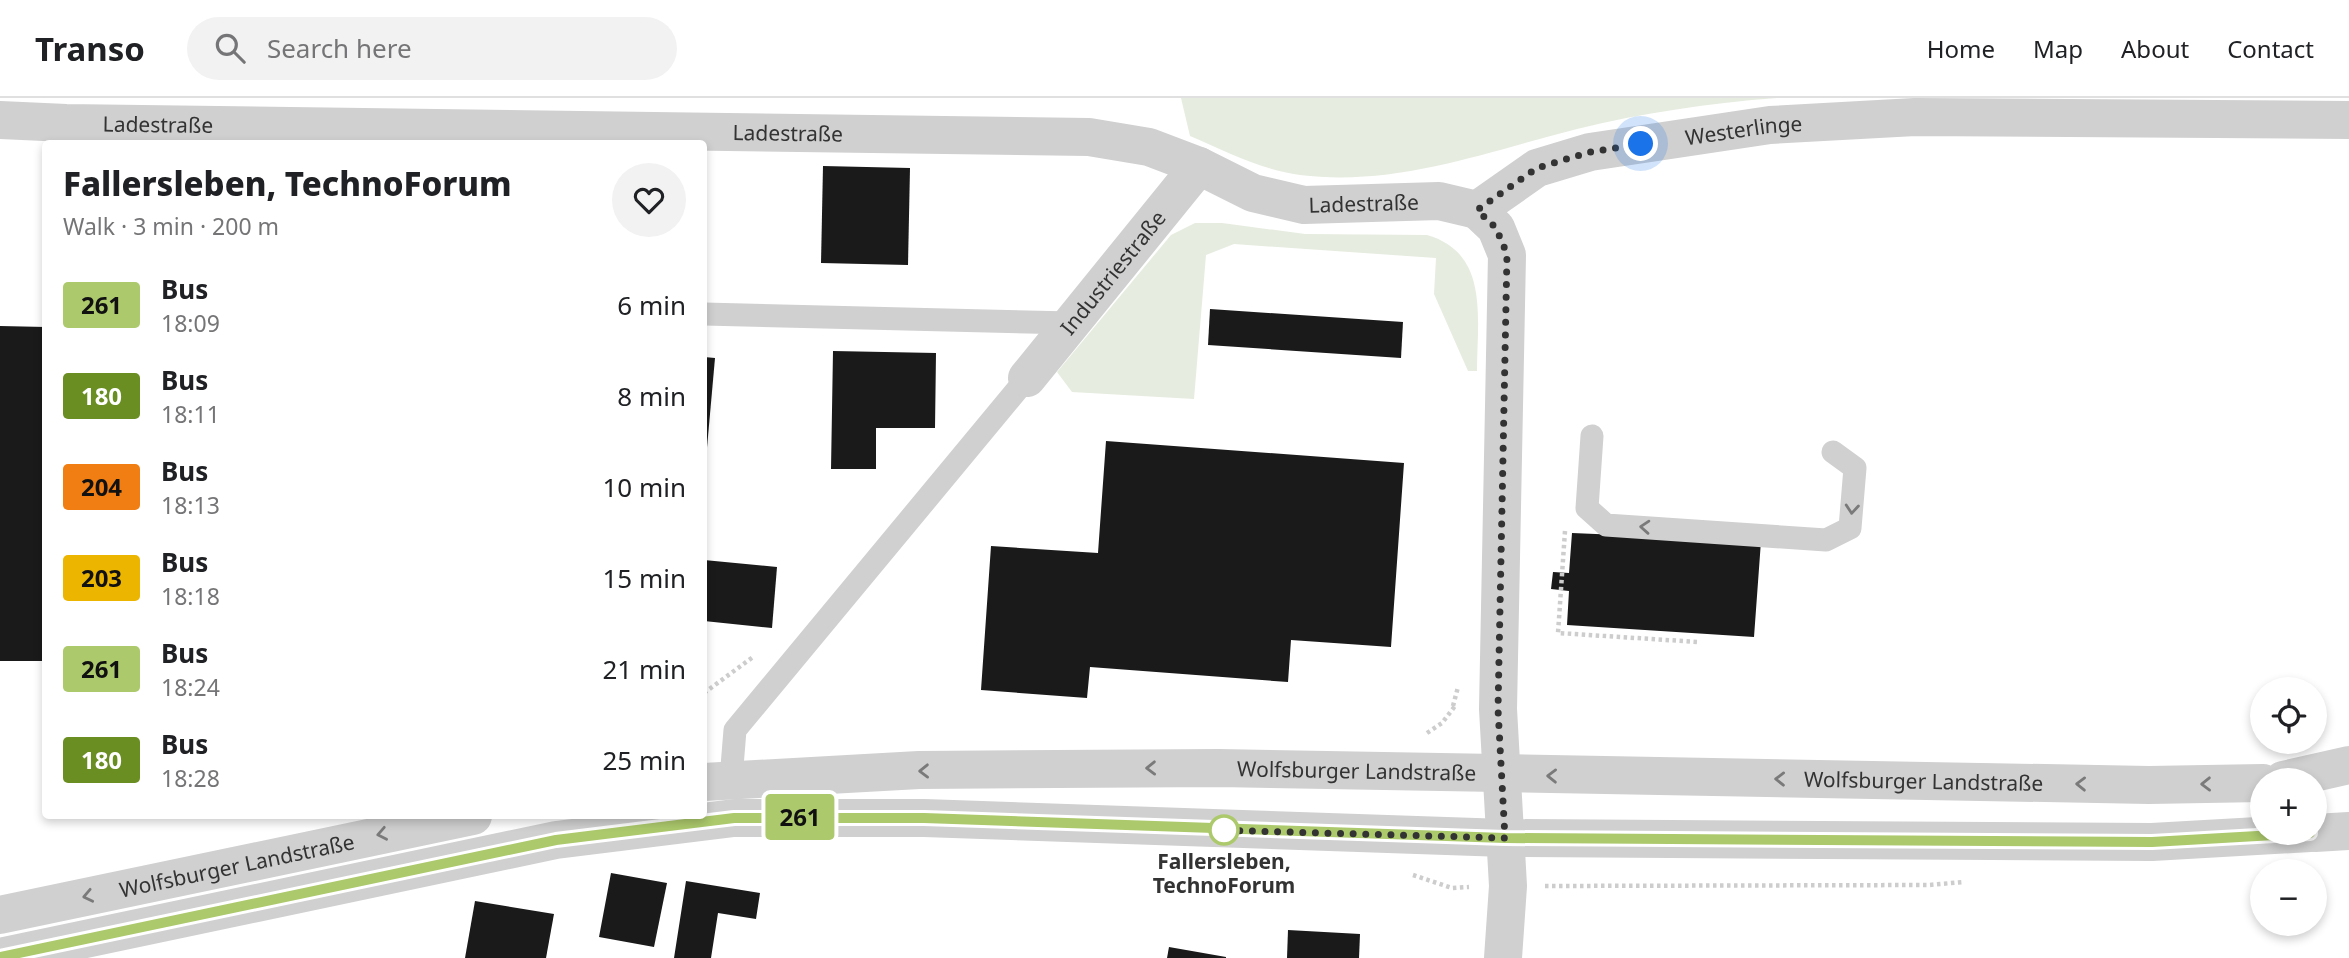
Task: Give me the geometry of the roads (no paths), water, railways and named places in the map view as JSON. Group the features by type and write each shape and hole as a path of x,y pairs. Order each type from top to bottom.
{"street":[{"name":"Westerlinge","path":"1477,210 1537,168 1590,152 1770,125 1914,117 2349,120"},
{"name":"Ladestraße","path":"0,120 1090,136 1150,148 1199,166 1253,192 1304,205 1439,201 1477,210"},
{"name":"Industriestraße","path":"1027,378 1199,166"},
{"path":"1477,210 1496,228 1507,254 1498,709 1508,886 1503,958"},
{"path":"2327,770 2349,765"},
{"name":"Wolfsburger Landstraße","path":"717,780 919,771 1219,768 2149,785 2250,783"},
{"name":"Wolfsburger Landstraße","path":"0,957 556,840 734,818 924,818 1505,838 2152,842 2250,837"},
{"name":"Wolfsburger Landstraße","path":"0,915 459,819"},
{"name":"Wolfsburger Landstraße","path":"2327,832 2349,831"}],"lane":[{"path":"707,314 1072,323"},
{"path":"717,780 736,730 1027,378"},
{"path":"1592,436 1587,508 1606,525 1826,540 1850,528 1855,468 1833,452"}],"place":[{"name":"Fallersleben, TechnoForum","path":"1224,830"}]}
